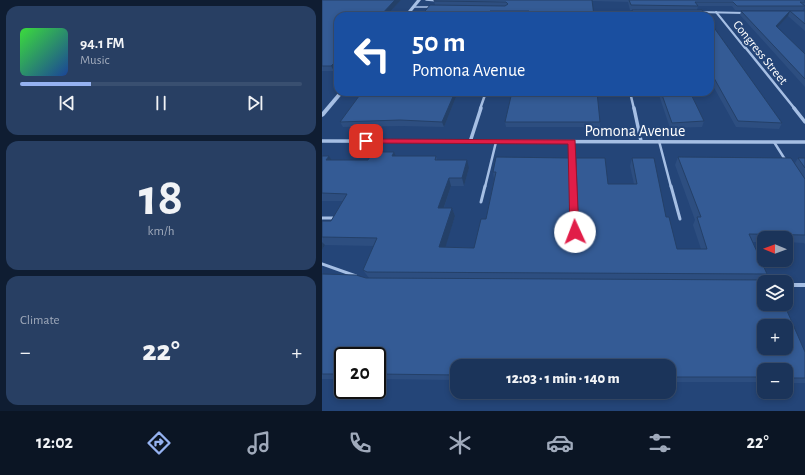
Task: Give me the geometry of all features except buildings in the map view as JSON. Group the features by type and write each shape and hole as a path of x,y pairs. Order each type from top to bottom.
{"street":[{"path":"410,12 419,0"},
{"path":"694,12 746,13"},
{"name":"Congress Street","path":"716,12 805,122"},
{"path":"322,115 339,96"},
{"path":"470,142 485,96"},
{"path":"631,96 641,141"},
{"name":"Pomona Avenue","path":"322,141 805,142"}],"lane":[{"path":"426,0 442,1"},
{"path":"413,8 437,7"},
{"path":"658,141 680,219"},
{"path":"481,202 496,142"},
{"path":"572,142 575,232"},
{"path":"774,142 790,166"},
{"path":"322,218 334,218"},
{"path":"322,264 359,277"},
{"path":"793,285 805,285"}],"route":[{"path":"366,141 572,142 575,232"}]}
